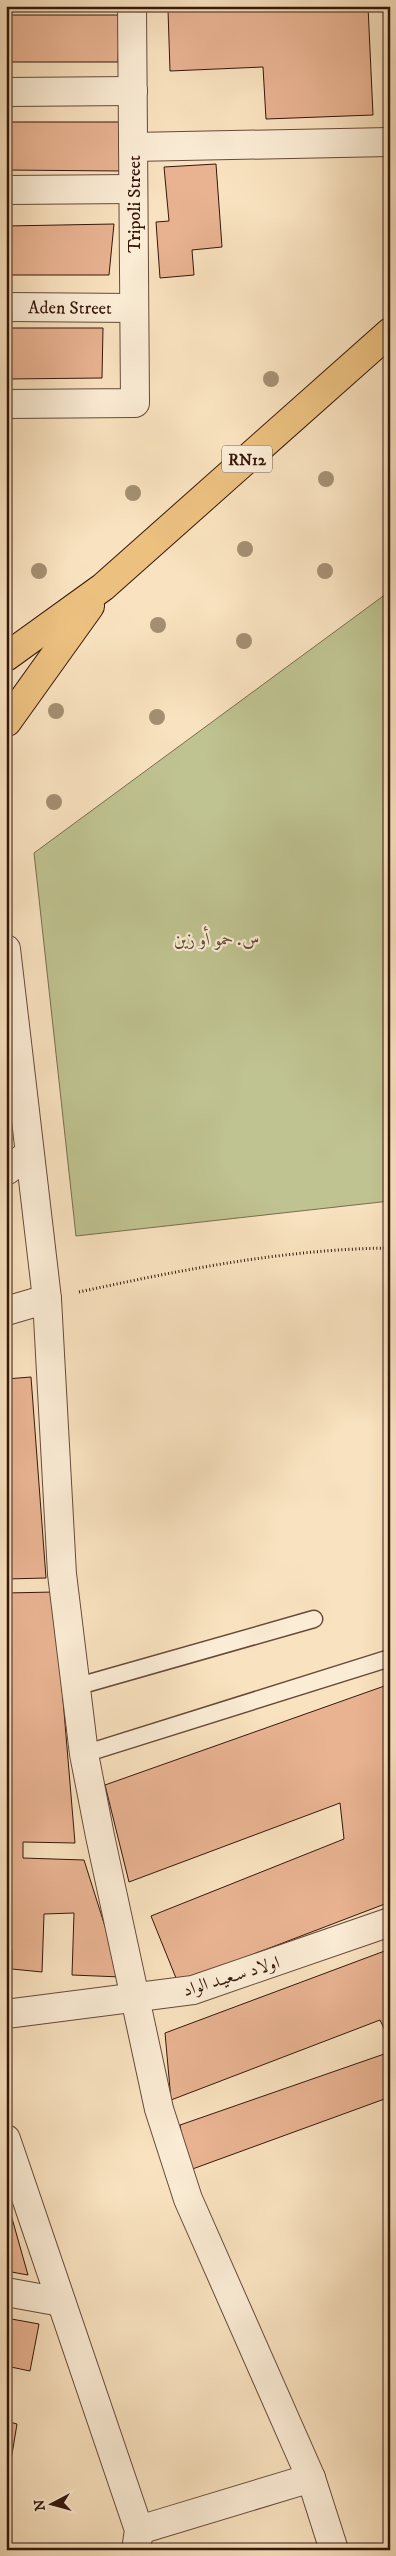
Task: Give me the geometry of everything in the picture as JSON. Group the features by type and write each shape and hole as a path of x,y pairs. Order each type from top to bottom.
{"main road":[{"name":"RN12","path":"6,657 104,587 390,332"},
{"name":"RN12","path":"6,725 104,587"}],"street":[{"name":"Tripoli Street","path":"6,404 135,403 132,6"},
{"path":"6,92 132,91"},
{"path":"133,147 390,142"},
{"path":"6,190 134,189"},
{"name":"Aden Street","path":"6,307 134,308"},
{"path":"6,949 47,1299 62,1574 84,1754 159,2109 188,2199 311,2478 334,2550"},
{"path":"6,1171 29,1154"},
{"path":"6,1312 47,1299"},
{"name":"اولاد سـعيـد الواد","path":"6,2014 193,1990 390,1922"},
{"path":"6,2139 138,2540 311,2478"},
{"path":"6,2292 61,2302"}],"lane":[{"path":"75,1686 314,1619"},
{"path":"84,1754 390,1658"}],"path":[{"path":"47,1299 200,1266 355,1248 390,1248"}],"green space":[{"name":"س. حمو أو زين","path":"390,591 390,1201 76,1236 34,853"}],"building":[{"path":"257,6 368,6 373,115 266,119 263,67 170,71 168,10"},
{"path":"6,15 120,15 118,62 6,62"},
{"path":"6,122 119,122 121,171 6,170"},
{"path":"216,164 222,247 192,250 194,275 160,278 156,222 169,221 164,167"},
{"path":"114,224 109,275 6,275 6,226"},
{"path":"6,328 103,328 102,378 6,379"},
{"path":"6,431 8,431 8,484 6,484"},
{"path":"31,1377 46,1578 6,1579 6,1379"},
{"path":"54,1592 75,1843 23,1842 23,1858 84,1860 121,1977 72,1975 74,1913 44,1914 42,1972 12,1969 12,1950 6,1950 6,1593"},
{"path":"390,1684 390,1902 178,1983 151,1916 344,1839 340,1803 129,1882 105,1785"},
{"path":"390,1949 390,2041 380,2020 171,2100 165,2033"},
{"path":"390,2052 390,2097 187,2171 180,2125"},
{"path":"6,2197 28,2275 6,2271"},
{"path":"6,2318 39,2324 30,2371 6,2366"},
{"path":"6,2421 17,2424 6,2491"}]}
